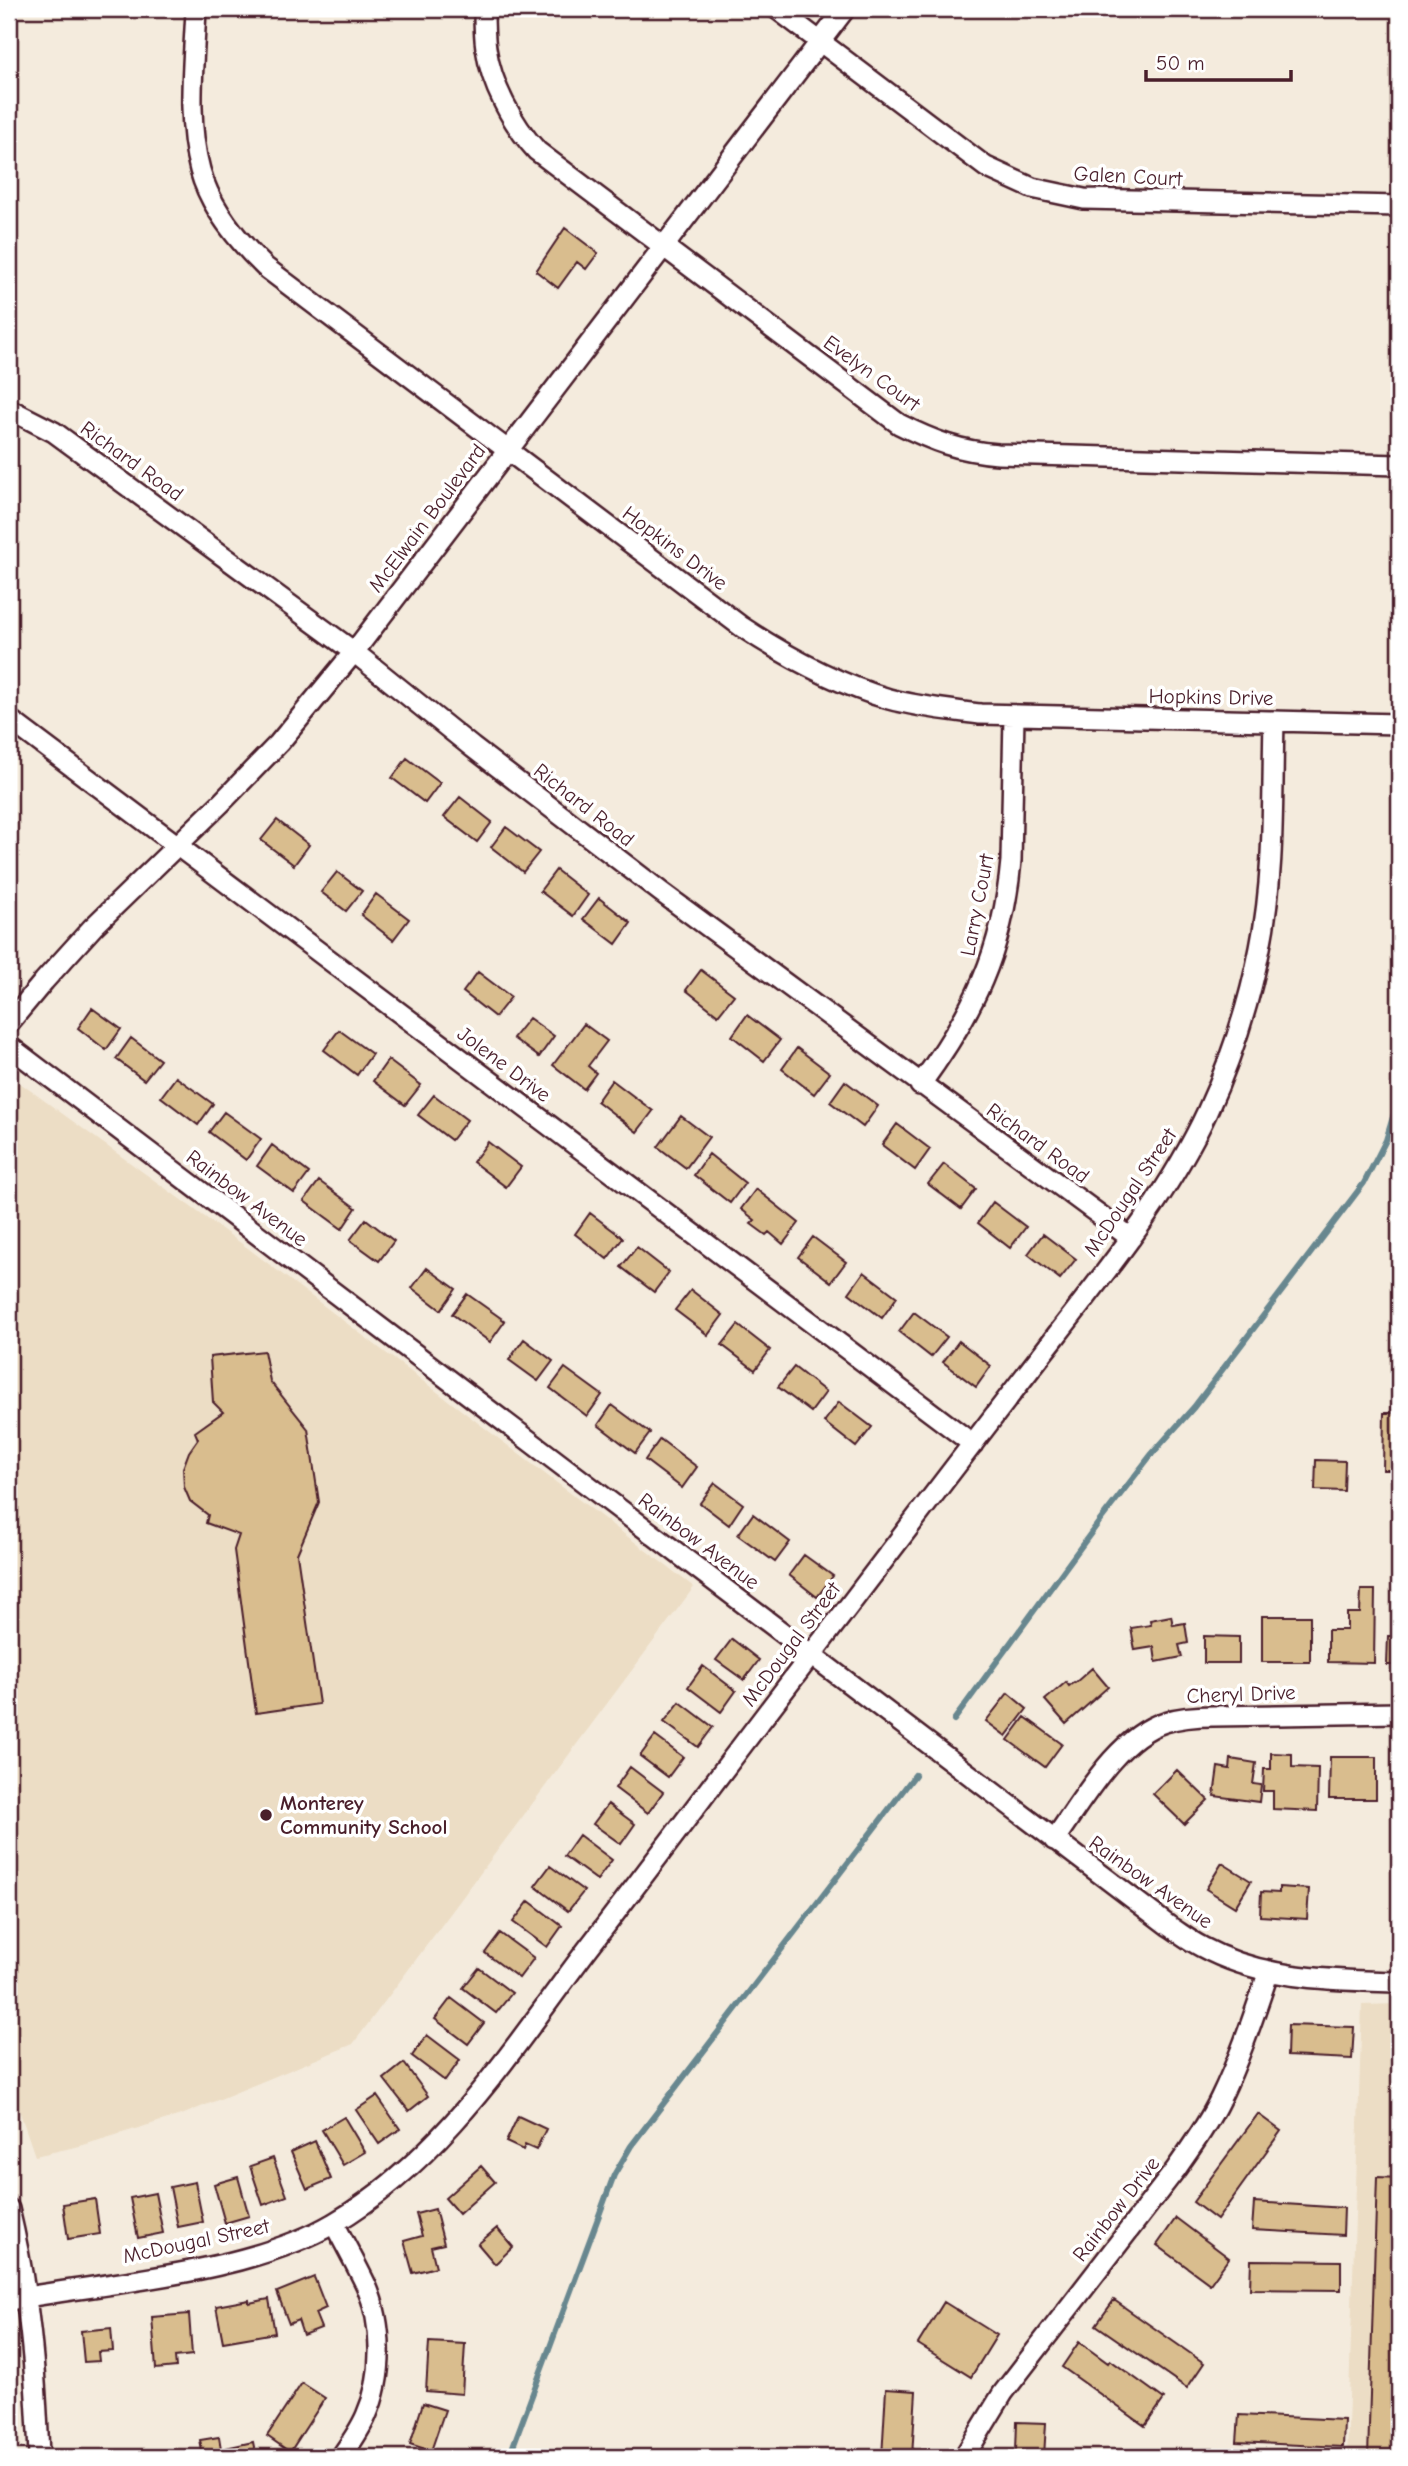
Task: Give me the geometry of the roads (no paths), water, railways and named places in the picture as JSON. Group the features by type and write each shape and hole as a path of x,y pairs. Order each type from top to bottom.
{"street":[{"name":"Hopkins Drive","path":"196,9 193,107 195,145 200,170 225,220 249,251 265,267 742,627 775,649 888,698 935,709 1014,716 1399,724"},
{"name":"Evelyn Court","path":"484,9 486,48 492,75 508,110 537,151 899,424 943,445 972,452 1399,465"},
{"name":"Galen Court","path":"777,9 986,167 1012,180 1054,194 1084,199 1399,206"},
{"name":"McElwain Boulevard","path":"9,1023 93,927 279,743 354,652 845,9"},
{"name":"Richard Road","path":"9,410 54,432 354,652 650,884 1131,1238"},
{"name":"Larry Court","path":"920,1085 950,1045 972,1005 988,968 999,932 1012,862 1014,716"},
{"name":"Jolene Drive","path":"9,719 972,1444"},
{"name":"McDougal Street","path":"18,2298 186,2271 259,2254 299,2240 334,2223 413,2165 458,2119 523,2039 812,1654 1131,1238 1171,1179 1206,1115 1222,1078 1247,1006 1261,945 1267,895 1274,721"},
{"name":"Rainbow Avenue","path":"9,1046 1169,1926 1202,1947 1240,1964 1313,1979 1399,1982"},
{"name":"Cheryl Drive","path":"1054,1840 1117,1754 1137,1737 1163,1722 1185,1717 1399,1713"},
{"name":"Rainbow Drive","path":"964,2457 1003,2393 1176,2169 1199,2135 1219,2102 1236,2065 1269,1971"},
{"path":"9,2209 18,2298 36,2378 39,2457"},
{"path":"334,2223 366,2286 378,2329 379,2348 374,2390 367,2415 341,2457"}],"waterway":[{"path":"954,1720 1099,1522 1151,1455 1194,1407 1364,1183 1386,1140 1399,1097"},
{"path":"509,2457 614,2175 631,2146 915,1775"}],"place":[{"name":"Monterey Community School","path":"266,1815"}]}
